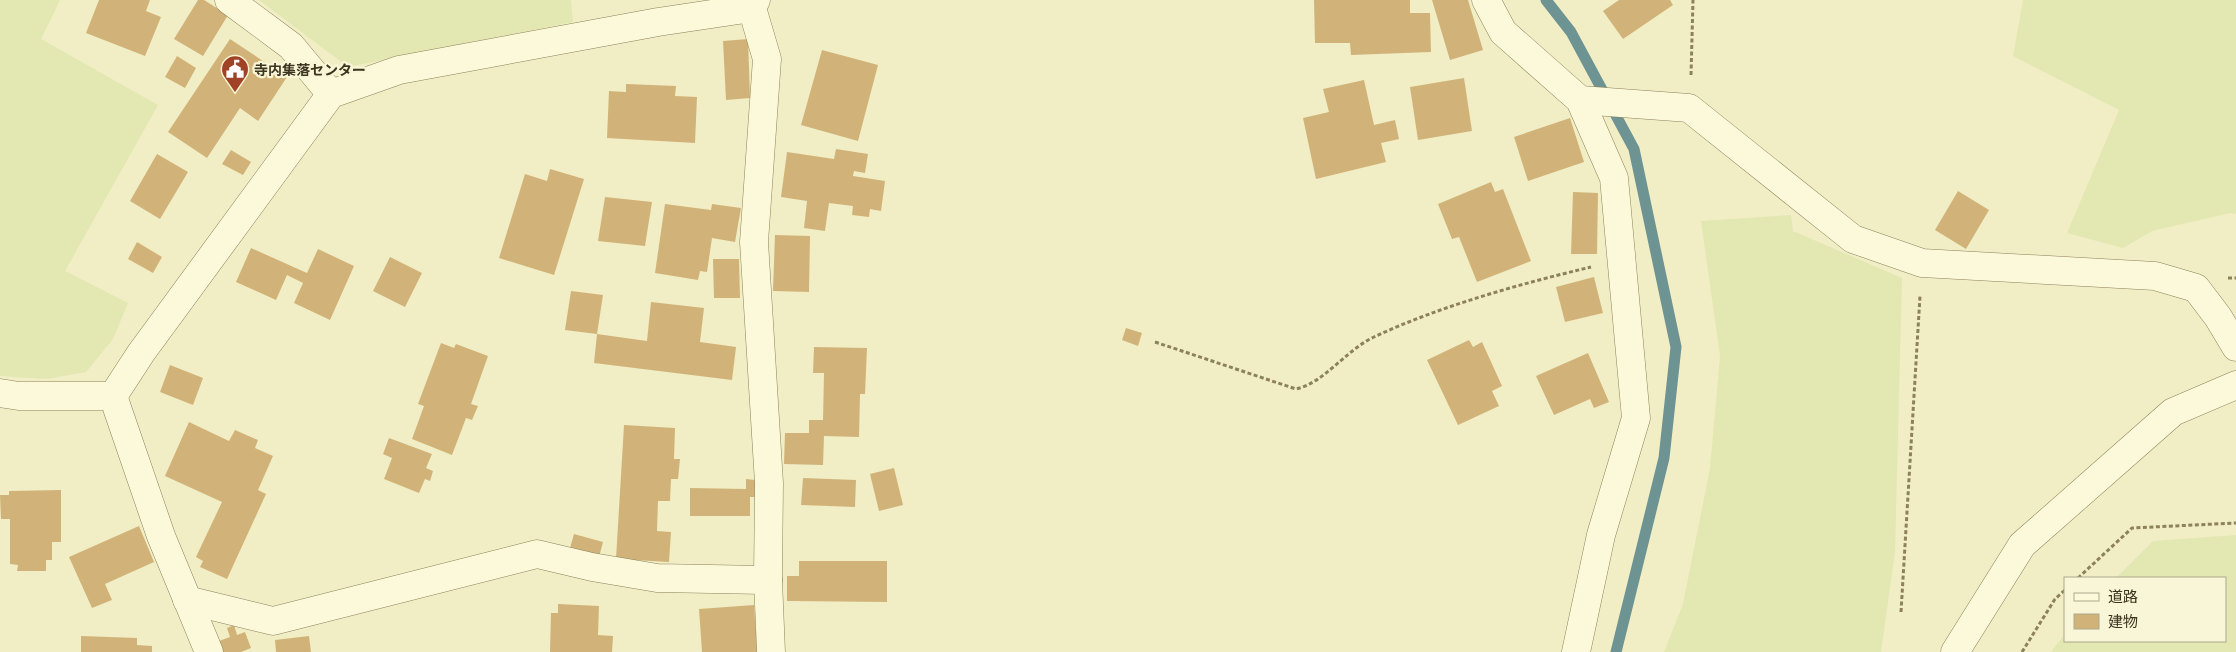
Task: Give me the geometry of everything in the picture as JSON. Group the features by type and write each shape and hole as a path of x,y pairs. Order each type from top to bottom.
{"street":[{"path":"229,0 291,46 331,94"},
{"path":"1486,0 1503,32 1581,100 1614,178 1636,418 1601,535 1576,652"},
{"path":"112,396 140,353 331,94 399,70 754,4 767,59 754,242 769,483 768,580 771,652"},
{"path":"1581,100 1689,108 1852,239 1922,263 2155,276 2196,288 2218,317 2236,347"},
{"path":"1955,652 2022,545 2173,412 2236,385"},
{"path":"0,393 19,396 112,396"},
{"path":"112,396 160,536 209,652"},
{"path":"187,600 273,621 537,554 592,567 657,578 768,580"}],"path":[{"path":"1689,108 1693,0"},
{"path":"1155,342 1296,389 1308,386 1349,351 1372,337 1443,309 1620,259"},
{"path":"1901,612 1922,263"},
{"path":"2079,577 2132,528 2236,523"},
{"path":"2022,652 2055,599 2064,591"}],"green space":[{"path":"0,0 60,0 41,39 158,105 65,271 128,303 113,339 86,372 47,379 0,376"},
{"path":"259,0 571,0 573,22 348,67"},
{"path":"2023,0 2236,0 2236,214 2230,213 2152,231 2123,248 2067,233 2119,110 2013,56"},
{"path":"1791,215 1793,231 1902,278 1895,552 1881,652 1664,652 1683,604 1710,468 1720,356 1701,221"},
{"path":"2236,535 2236,652 2051,652 2064,635 2064,642 2226,642 2226,577 2117,577 2153,541"}],"building":[{"path":"99,0 150,0 146,11 161,17 145,56 86,33"},
{"path":"198,0 204,0 228,15 203,56 174,39"},
{"path":"1314,0 1410,0 1410,13 1430,13 1431,52 1351,55 1350,43 1315,43"},
{"path":"1432,0 1468,0 1483,50 1450,60"},
{"path":"1619,0 1670,0 1673,5 1623,39 1603,11"},
{"name":"寺内集落センター","path":"230,39 287,77 258,121 240,108 207,158 168,132"},
{"path":"748,39 750,98 726,100 723,41"},
{"path":"822,50 878,65 858,141 801,125"},
{"path":"177,56 196,68 185,88 165,77"},
{"path":"1464,78 1472,131 1418,140 1410,87"},
{"path":"1364,80 1374,125 1395,120 1399,139 1381,143 1386,162 1316,179 1303,118 1329,112 1323,89"},
{"path":"626,84 676,86 675,96 697,97 695,143 607,138 609,91 626,92"},
{"path":"1570,118 1584,162 1528,181 1514,137"},
{"path":"836,149 868,154 865,173 854,171 853,176 885,181 881,211 870,209 869,217 852,215 853,206 829,203 825,231 804,228 807,201 781,197 787,152 834,159"},
{"path":"231,150 251,162 243,175 222,164"},
{"path":"157,154 188,172 160,219 130,201"},
{"path":"550,169 584,179 554,275 499,258 525,174 547,181"},
{"path":"1491,182 1495,192 1503,189 1531,261 1477,282 1459,237 1452,239 1438,204"},
{"path":"1958,191 1989,210 1966,249 1935,230"},
{"path":"1573,192 1598,193 1597,254 1571,254"},
{"path":"605,197 652,202 645,246 598,241"},
{"path":"665,204 711,210 712,204 741,208 735,242 712,238 707,272 700,271 698,280 655,273"},
{"path":"775,235 810,236 809,292 773,291"},
{"path":"137,242 162,257 153,273 128,259"},
{"path":"251,248 307,273 318,249 354,266 330,320 294,303 303,283 287,275 276,300 236,282"},
{"path":"390,257 422,273 405,307 373,291"},
{"path":"713,259 739,259 740,298 714,298"},
{"path":"1594,277 1603,313 1565,322 1556,287"},
{"path":"571,291 603,295 597,334 565,330"},
{"path":"651,302 704,308 700,342 736,347 732,380 594,363 597,334 647,341"},
{"path":"1126,328 1142,333 1138,346 1122,340"},
{"path":"1469,340 1473,347 1482,342 1502,386 1492,391 1499,406 1458,425 1427,360"},
{"path":"441,343 454,348 456,344 488,356 471,404 478,406 472,420 466,418 452,455 412,439 424,406 418,404"},
{"path":"814,347 867,348 865,394 860,394 859,437 824,436 823,465 784,464 785,433 809,433 809,420 823,420 824,373 813,373"},
{"path":"1588,353 1609,402 1594,408 1590,399 1554,415 1536,376"},
{"path":"170,365 203,378 193,405 160,392"},
{"path":"189,422 229,441 235,430 258,440 255,448 273,456 258,490 266,494 227,579 200,567 203,561 196,557 222,502 165,476"},
{"path":"624,425 675,428 674,459 680,459 678,479 671,479 670,501 658,501 657,531 671,532 669,562 616,559"},
{"path":"389,438 432,454 426,468 433,471 430,481 425,479 419,493 384,479 392,458 383,454"},
{"path":"894,468 903,505 879,511 870,474"},
{"path":"803,478 856,480 855,507 801,505"},
{"path":"746,479 755,480 755,497 750,497 750,516 690,516 690,488 746,489"},
{"path":"61,490 61,542 52,542 52,560 46,560 46,571 17,571 18,565 10,564 10,519 1,519 0,495 9,495 9,491"},
{"path":"139,526 154,562 105,584 112,600 92,608 69,557"},
{"path":"574,534 603,542 599,557 570,548"},
{"path":"799,561 887,561 887,602 787,601 787,576 799,576"},
{"path":"558,604 599,606 598,635 613,636 612,652 550,652 551,613 558,613"},
{"path":"754,605 756,632 761,632 763,652 702,652 699,609"},
{"path":"234,625 237,635 245,632 251,648 241,652 223,652 219,641 230,637 227,628"},
{"path":"81,636 137,638 137,645 152,646 152,652 81,652"},
{"path":"309,636 311,652 276,652 275,640"}],"waterway":[{"path":"1546,0 1571,32 1634,149 1676,347 1664,458 1616,652"}],"place":[{"name":"寺内集落センター","path":"235,93"}]}
